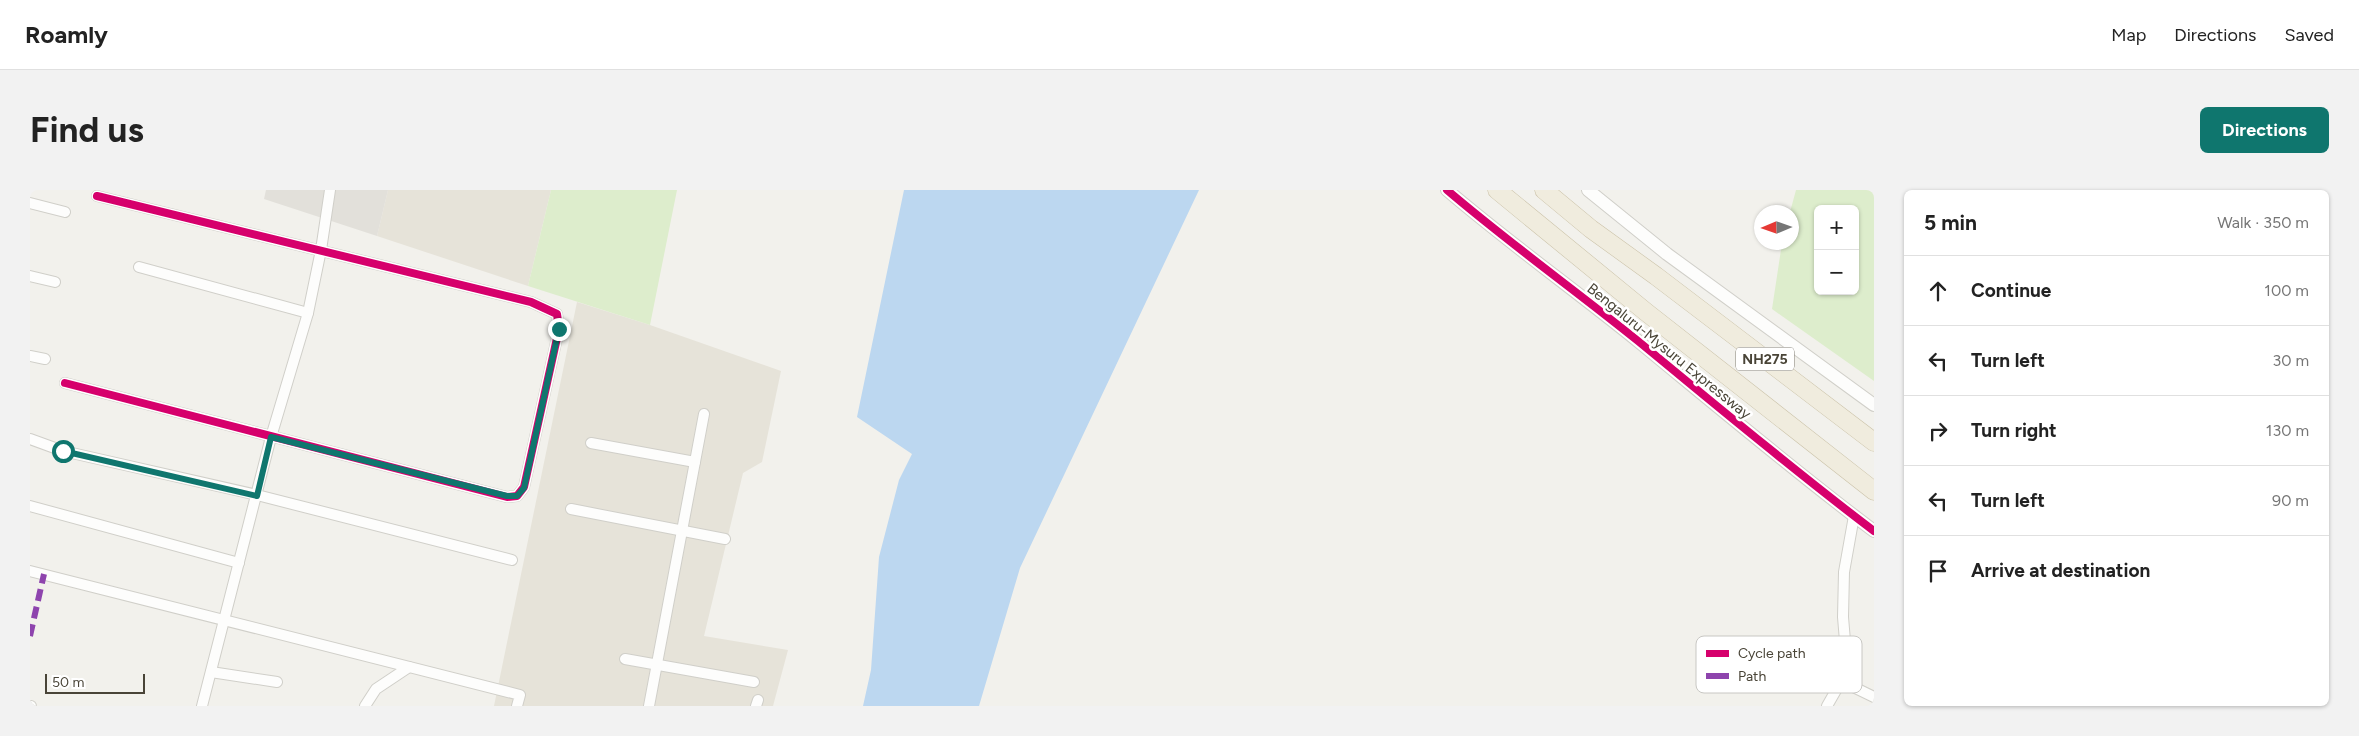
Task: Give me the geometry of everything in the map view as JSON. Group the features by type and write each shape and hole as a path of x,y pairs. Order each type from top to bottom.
{"highway":[{"name":"Bengaluru-Mysuru Expressway","path":"1497,190 1646,312 1874,491"},
{"name":"NH275","path":"1544,190 1591,229 1664,282 1874,442"}],"street":[{"path":"202,706 271,437 308,313 321,250 330,190"},
{"name":"Bengaluru-Mysuru Expressway","path":"1447,190 1484,222 1637,340 1795,471 1874,531"},
{"name":"NH275","path":"1588,190 1667,254 1874,405"},
{"path":"65,383 507,496 517,496 524,488 559,329 557,314 531,302 97,196"},
{"path":"30,203 64,212"},
{"path":"139,267 308,313"},
{"path":"30,276 55,282"},
{"path":"30,356 45,359"},
{"path":"649,706 704,414"},
{"path":"30,439 63,451 257,496 512,560"},
{"path":"591,443 695,462"},
{"path":"30,506 239,563"},
{"path":"571,509 725,539"},
{"path":"1845,636 1844,572 1854,516"},
{"path":"30,571 520,695 517,706"},
{"path":"624,659 754,682"},
{"path":"365,706 376,690 409,667"},
{"path":"211,672 277,682"},
{"path":"1862,691 1874,697"},
{"path":"1828,706 1835,693"}],"shaded area":[{"path":"266,190 388,190 377,236 264,199"},
{"path":"388,190 551,190 528,286 377,236"},
{"path":"577,302 650,325 781,371 762,462 743,473 704,636 788,650 773,706 494,706"}],"green space":[{"path":"551,190 677,190 650,325 528,286"},
{"path":"1796,190 1874,190 1874,381 1772,309 1781,250 1799,250 1799,205 1792,205"}],"water":[{"path":"904,190 1199,190 1020,568 979,706 863,706 871,670 879,557 899,480 912,454 857,417"}],"marked path":[{"path":"30,636 44,574"}],"cycle path":[{"path":"1447,190 1874,531"},
{"path":"65,383 507,497 517,496 524,487 559,329 557,314 531,302 97,196"}],"route":[{"path":"63,451 257,496 271,437 507,496 517,496 524,488 559,329"}]}
